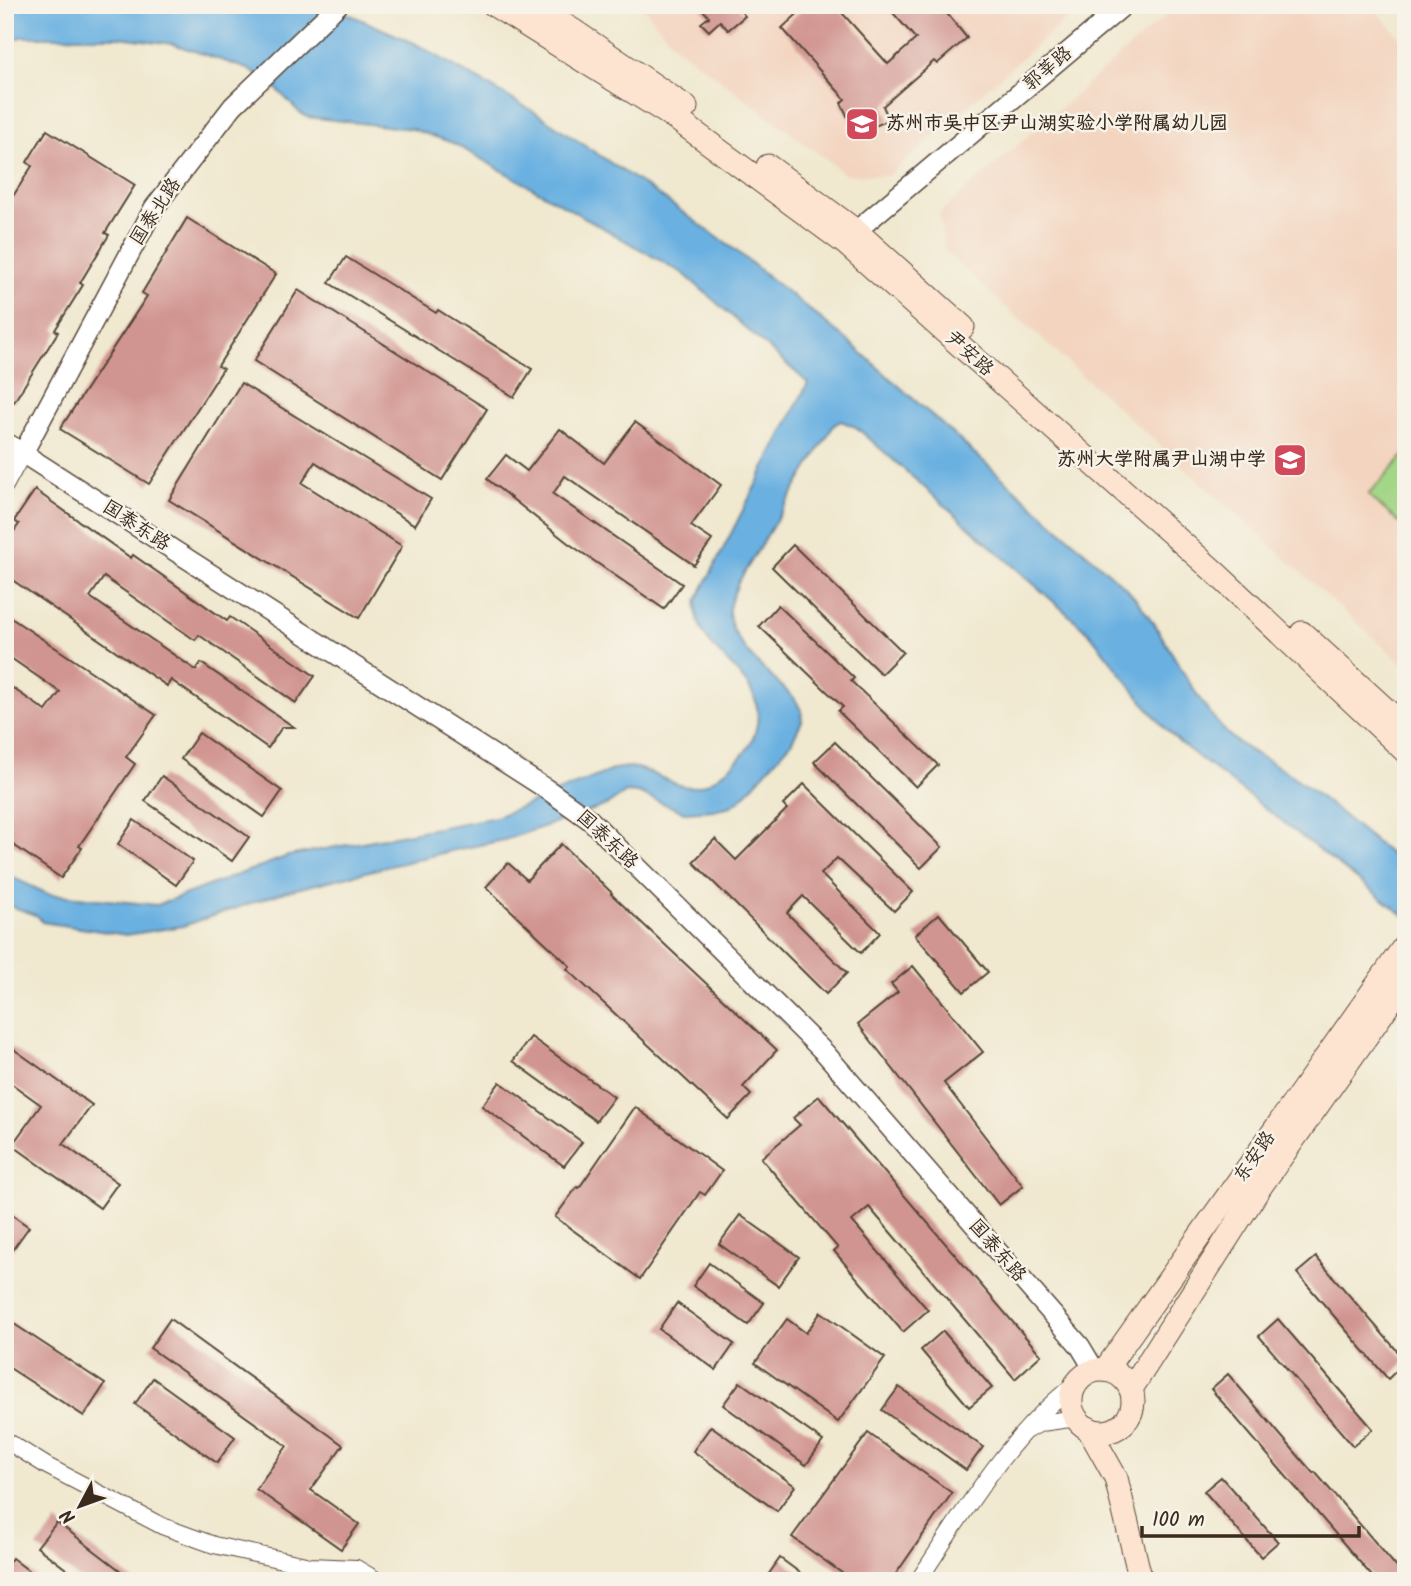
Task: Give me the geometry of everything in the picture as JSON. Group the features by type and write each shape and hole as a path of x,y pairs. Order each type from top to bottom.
{"main road":[{"name":"尹安路","path":"494,5 675,117 850,237 1216,573 1406,752"},
{"name":"尹安路","path":"530,5 574,31 683,105 850,237 1230,566 1406,728"},
{"name":"东安路","path":"1131,1389 1260,1187 1400,977 1406,944"},
{"name":"东安路","path":"1093,1374 1400,977"},
{"path":"1116,1478 1124,1424 1133,1408 1131,1389 1116,1373 1093,1374 1073,1392 1071,1402 1116,1478 1140,1581"},
{"path":"1083,1423 1107,1432 1124,1424"}],"street":[{"name":"国泰北路","path":"23,453 154,208 233,106 338,5"},
{"name":"郭莘路","path":"850,237 1124,5"},
{"name":"国泰东路","path":"5,442 548,790 590,820 824,1053 1080,1346 1093,1374"},
{"path":"5,486 23,453"},
{"path":"918,1581 975,1496 1025,1431 1045,1408 1093,1374"},
{"path":"1025,1431 1041,1423 1083,1423"},
{"path":"5,1440 47,1466 162,1526 214,1545 310,1566 356,1568 378,1581"}],"shaded area":[{"name":"苏州市吴中区尹山湖实验小学附属幼儿园","path":"641,5 1082,5 888,176 845,174 674,45"},
{"name":"苏州大学附属尹山湖中学","path":"1178,5 1371,5 1406,44 1406,667 945,252 939,214"}],"green space":[{"path":"1406,453 1406,529 1368,495"}],"water":[{"path":"5,5 328,5 414,43 538,114 735,250 846,339 1127,589 1153,623 1197,695 1231,737 1294,777 1406,867 1406,917 1179,742 1161,724 1088,632 856,427 841,421 834,425 738,583 730,602 730,621 735,634 764,670 795,699 801,710 802,721 791,743 741,799 731,806 684,812 638,793 626,792 607,805 504,840 284,892 183,926 126,935 42,922 38,916 5,904 5,874 48,894 157,905 288,856 496,817 615,769 636,768 687,787 708,783 733,764 749,747 757,724 757,705 740,675 704,634 698,619 697,600 808,383 684,274 453,143 412,129 307,117 275,87 248,69 173,44 119,37 22,37 5,41"}],"building":[{"path":"699,5 736,5 745,16 728,30 720,21 709,31 701,23 709,17"},
{"path":"807,5 835,5 888,64 916,39 886,5 940,5 967,38 937,64 934,61 883,106 889,120 856,134 841,103 845,99 782,28"},
{"path":"47,130 135,185 105,233 109,235 80,283 83,285 55,330 58,332 14,402 5,397 5,209 32,166 27,162"},
{"path":"187,218 276,274 218,366 223,369 149,484 60,429 147,296 142,293"},
{"path":"346,257 532,369 514,397 329,283"},
{"path":"298,290 487,409 442,480 254,361"},
{"path":"241,383 431,499 415,525 315,462 302,483 402,546 359,618 169,500"},
{"path":"635,422 721,485 691,526 712,540 694,565 565,476 553,494 682,584 664,609 568,543 487,479 506,455 527,471 560,429 604,463"},
{"path":"35,490 131,558 133,555 227,621 230,617 315,676 296,703 199,635 195,640 104,577 90,597 196,670 201,663 294,727 282,727 268,748 171,680 167,686 5,575 5,544 19,524 14,521"},
{"path":"793,545 903,652 881,674 772,567"},
{"path":"778,605 854,678 851,681 938,765 916,787 838,711 843,707 759,626"},
{"path":"5,614 156,715 126,757 135,764 79,846 82,848 61,878 5,839 5,683 46,711 60,692 5,654"},
{"path":"199,733 282,791 264,817 181,759"},
{"path":"835,742 942,847 921,868 814,762"},
{"path":"162,776 249,837 232,861 145,801"},
{"path":"804,784 913,892 894,911 837,858 821,874 880,933 861,953 803,896 787,913 847,973 826,994 693,862 715,839 736,860 787,809 783,805"},
{"path":"134,820 193,861 176,885 118,844"},
{"path":"561,844 777,1050 743,1087 751,1095 728,1119 567,969 570,966 486,887 508,863 527,880"},
{"path":"939,914 988,972 964,992 915,935"},
{"path":"913,966 983,1052 944,1083 1023,1186 999,1205 858,1024 898,992 891,984"},
{"path":"531,1037 614,1097 596,1121 513,1061"},
{"path":"5,1043 92,1105 63,1144 118,1183 100,1208 12,1145 41,1105 5,1079"},
{"path":"500,1082 582,1142 564,1166 482,1106"},
{"path":"819,1096 1041,1355 1015,1379 869,1207 852,1221 928,1310 903,1332 834,1251 838,1248 761,1158 800,1125 793,1118"},
{"path":"635,1107 722,1171 705,1195 700,1192 640,1279 555,1217 577,1187 579,1188"},
{"path":"5,1210 29,1227 5,1260"},
{"path":"740,1215 799,1257 778,1286 719,1244"},
{"path":"1316,1257 1406,1361 1388,1379 1297,1273"},
{"path":"709,1263 764,1303 748,1325 693,1286"},
{"path":"677,1303 734,1344 716,1370 659,1329"},
{"path":"821,1312 885,1358 838,1422 755,1363 787,1319 806,1333"},
{"path":"5,1318 105,1384 84,1416 5,1365"},
{"path":"170,1319 343,1445 311,1490 359,1524 341,1549 256,1489 287,1446 150,1348"},
{"path":"1278,1319 1373,1429 1353,1446 1259,1336"},
{"path":"943,1331 992,1388 969,1407 921,1350"},
{"path":"1228,1374 1406,1581 1376,1581 1211,1389"},
{"path":"153,1378 235,1437 217,1463 135,1404"},
{"path":"740,1382 823,1441 806,1465 723,1405"},
{"path":"899,1387 983,1447 966,1470 882,1410"},
{"path":"711,1426 795,1486 777,1511 693,1451"},
{"path":"868,1433 952,1493 891,1581 853,1581 792,1537"},
{"path":"1221,1477 1278,1542 1261,1557 1204,1491"},
{"path":"57,1522 134,1581 82,1581 37,1547"},
{"path":"12,1558 42,1581 5,1581 5,1568"},
{"path":"780,1558 811,1581 764,1581"}],"place":[{"name":"苏州市吴中区尹山湖实验小学附属幼儿园","path":"862,124"},
{"name":"苏州大学附属尹山湖中学","path":"1290,460"}]}
